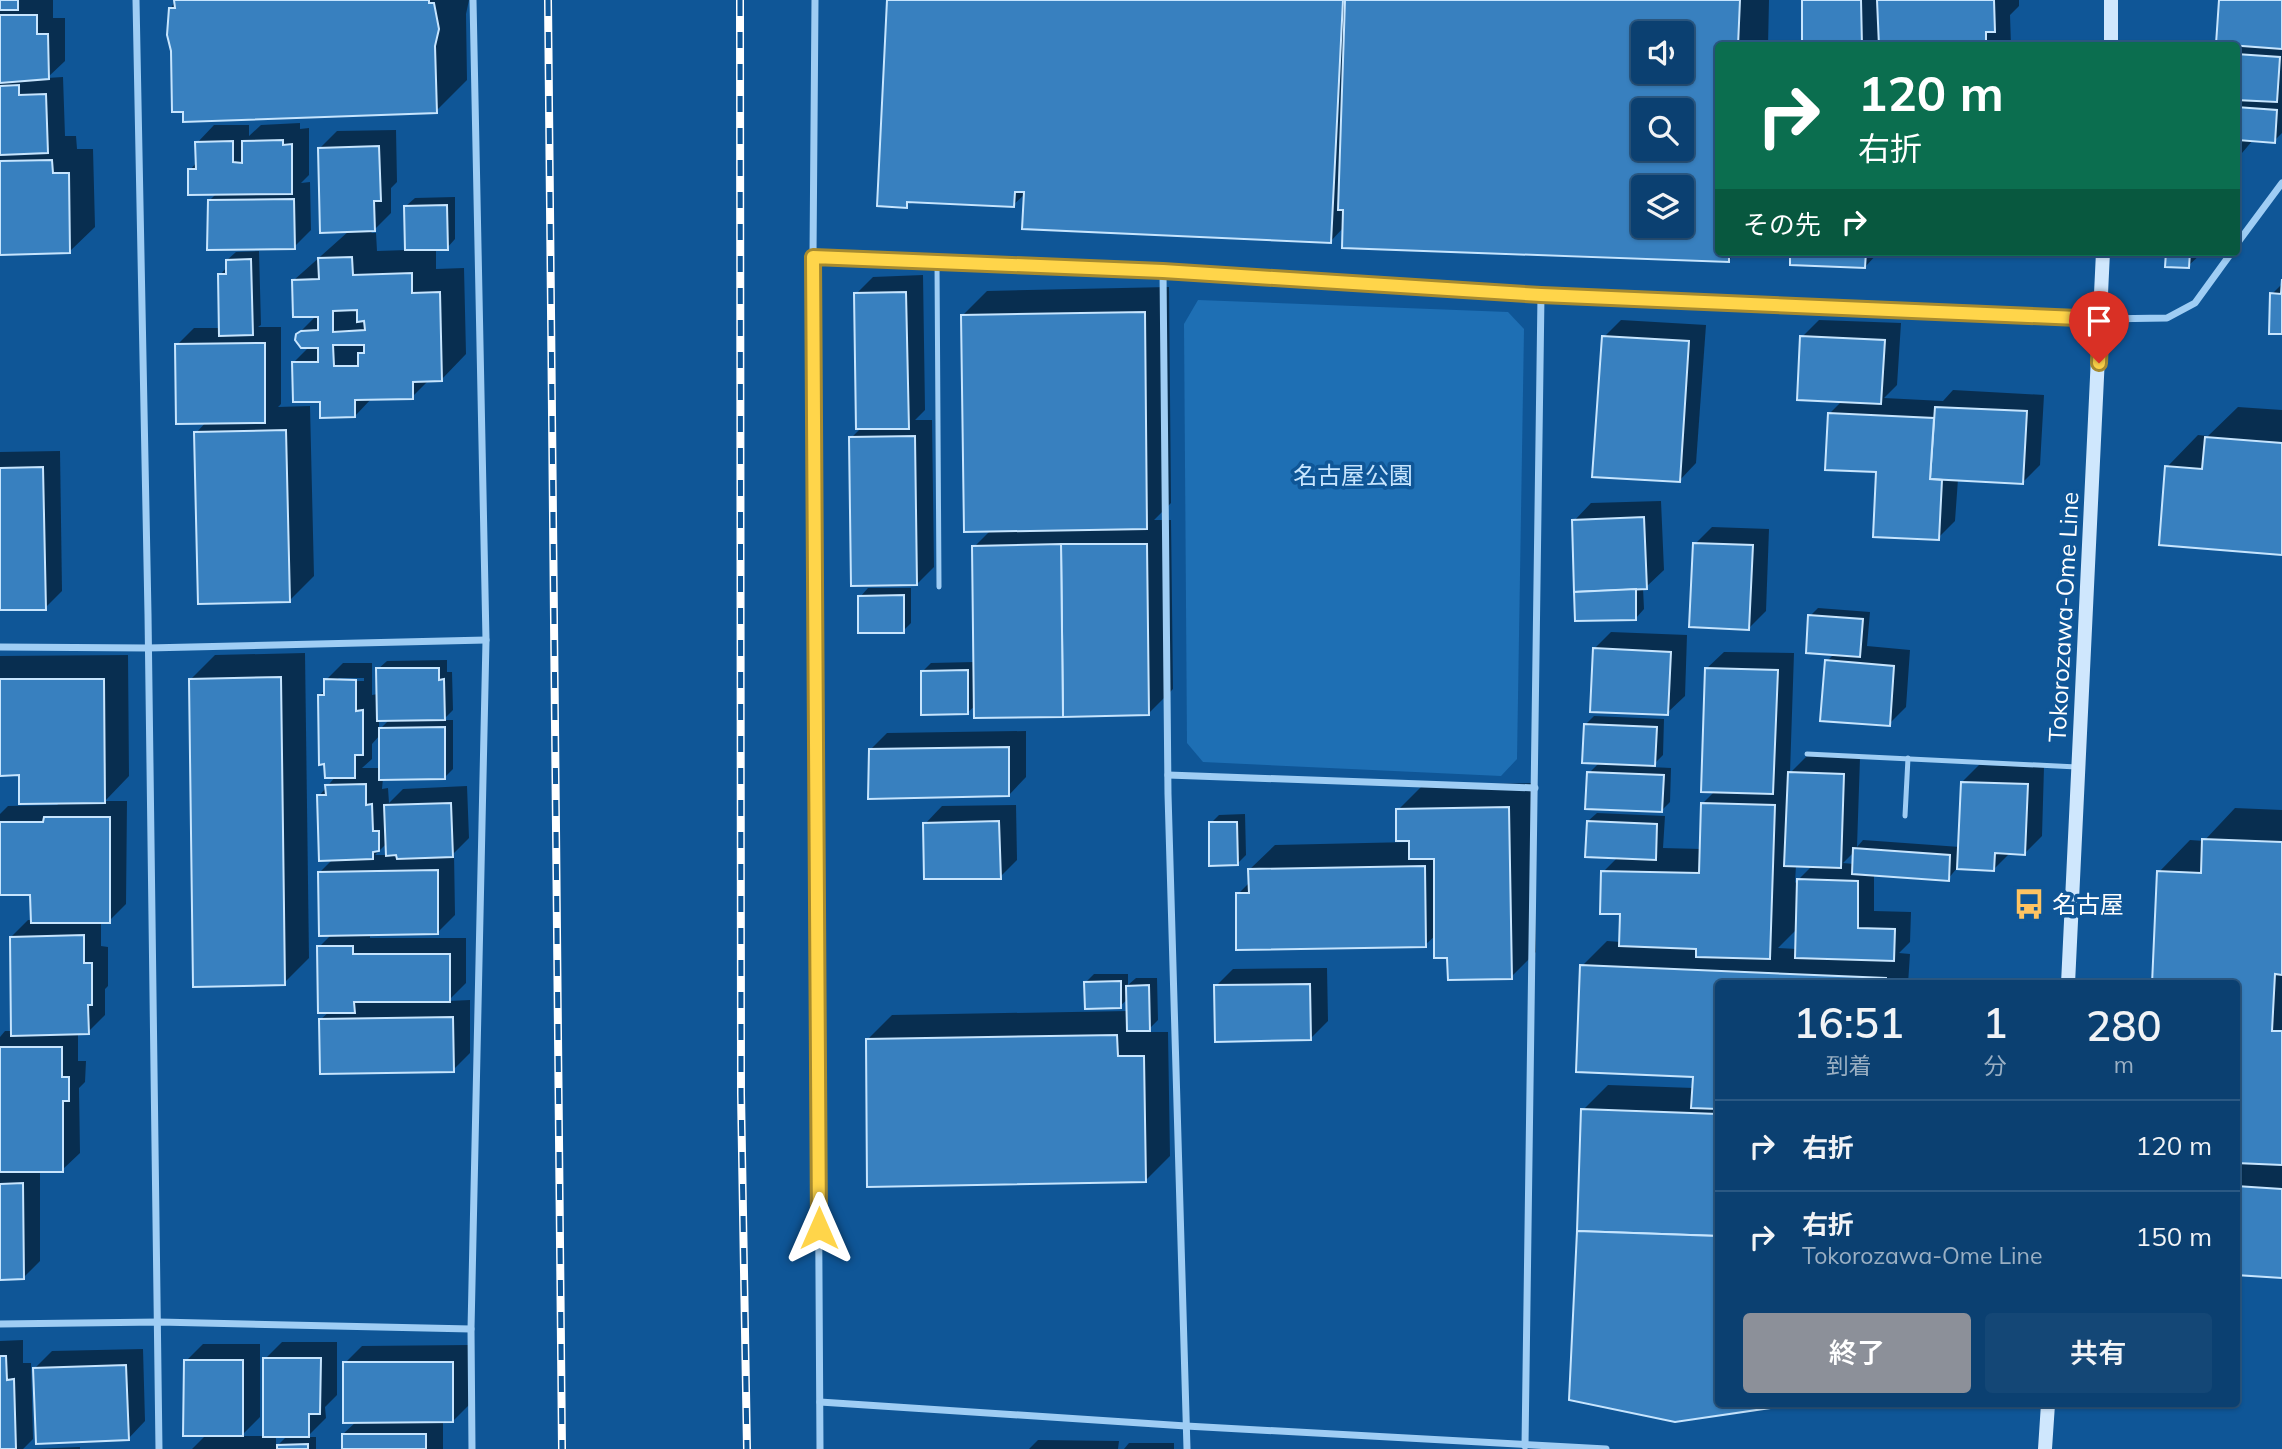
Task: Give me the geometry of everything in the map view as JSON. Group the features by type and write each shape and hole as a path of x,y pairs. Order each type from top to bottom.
{"main road":[{"path":"2111,0 2111,42"},
{"name":"Tokorozawa-Ome Line","path":"2068,980 2103,256"},
{"path":"2045,1449 2048,1407"}],"street":[{"path":"136,0 159,1449"},
{"path":"472,0 485,640 471,1329 472,1449"},
{"path":"815,0 813,257 820,1449"},
{"path":"2240,240 2282,183"},
{"path":"813,257 1163,271 1541,295 2101,319 2167,318 2195,303 2229,256"},
{"path":"1163,271 1168,775 1187,1449"},
{"path":"1525,1446 1541,295"},
{"path":"0,647 148,648 485,640"},
{"path":"1168,775 1535,788"},
{"path":"0,1324 159,1322 471,1329"},
{"path":"820,1402 1186,1426 1606,1449"}],"lane":[{"path":"937,262 939,587"},
{"path":"1807,754 2078,767"},
{"path":"1905,816 1908,758"}],"green space":[{"name":"名古屋公園","path":"1198,300 1508,312 1524,329 1517,759 1501,776 1203,762 1187,743 1184,324"}],"building":[{"path":"0,0 18,0 18,10 0,10"},
{"path":"174,0 429,0 429,3 434,3 439,29 435,46 437,113 183,122 183,112 172,112 171,51 167,35 169,8 175,8"},
{"path":"887,0 1343,0 1331,243 1022,229 1024,192 1015,192 1014,207 907,202 907,208 877,206"},
{"path":"1345,0 1740,0 1738,42 1715,42 1715,256 1729,256 1729,262 1342,248 1343,210 1338,210"},
{"path":"1802,0 1861,0 1862,42 1802,42"},
{"path":"1877,0 1994,0 1995,32 1986,32 1986,42 1879,42"},
{"path":"2219,0 2282,0 2282,49 2240,46 2240,42 2216,42"},
{"path":"0,15 37,15 37,34 48,34 49,79 0,83"},
{"path":"2240,54 2280,57 2277,102 2240,100"},
{"path":"19,85 19,95 46,94 48,153 0,155 0,86"},
{"path":"2240,107 2277,110 2275,143 2240,140"},
{"path":"283,140 283,145 292,144 292,194 188,195 188,169 196,169 195,142 233,141 233,162 242,163 242,141"},
{"path":"379,146 381,201 374,201 375,231 320,233 318,148"},
{"path":"52,160 53,173 69,173 70,253 0,255 0,161"},
{"path":"294,199 295,249 207,250 208,200"},
{"path":"447,205 448,250 405,250 404,206"},
{"path":"1729,256 1866,256 1865,268 1790,265 1790,257"},
{"path":"2166,256 2190,256 2189,268 2165,267"},
{"path":"352,257 353,275 412,273 412,293 440,292 442,381 413,382 413,399 355,400 355,417 320,418 320,402 293,402 292,362 318,362 318,348 301,348 295,340 296,334 318,330 318,317 293,317 292,280 319,279 318,258","holes":["357,310 357,322 364,321 365,330 333,332 333,311","333,345 364,345 364,353 358,353 358,366 334,366"]},
{"path":"251,259 253,335 219,336 218,274 226,274 226,260"},
{"path":"2282,279 2282,334 2269,334 2270,293 2281,294"},
{"path":"906,292 909,429 856,429 854,293"},
{"path":"1145,312 1147,529 964,532 961,315"},
{"path":"1602,336 1689,341 1680,482 1592,477"},
{"path":"1800,336 1885,340 1881,404 1797,400"},
{"path":"265,343 265,423 176,424 175,344"},
{"path":"1935,407 2027,411 2023,484 1930,479"},
{"path":"1828,413 1934,418 1930,479 1942,480 1939,540 1873,537 1876,472 1825,470"},
{"path":"286,430 290,602 198,604 194,432"},
{"path":"915,436 917,585 851,586 849,437"},
{"path":"2205,437 2282,443 2282,555 2159,545 2165,466 2202,469"},
{"path":"43,467 46,610 0,610 0,468"},
{"path":"1644,517 1647,589 1574,592 1572,520"},
{"path":"1693,543 1753,545 1749,630 1689,627"},
{"path":"1061,544 1147,544 1149,715 1063,717"},
{"path":"1061,544 1063,717 974,718 972,546"},
{"path":"1636,589 1636,620 1575,621 1574,592"},
{"path":"904,595 904,633 858,633 858,596"},
{"path":"1808,615 1863,619 1860,657 1806,653"},
{"path":"1593,648 1671,652 1668,715 1590,712"},
{"path":"1825,660 1894,666 1890,726 1820,721"},
{"path":"376,668 439,668 439,680 444,679 445,720 377,721"},
{"path":"1705,668 1778,670 1773,794 1701,792"},
{"path":"968,670 968,714 921,715 921,671"},
{"path":"281,677 285,985 193,987 189,679"},
{"path":"0,679 104,679 105,803 19,804 19,775 0,776"},
{"path":"324,679 356,680 356,711 363,710 363,755 355,755 355,778 325,778 324,764 319,765 318,695 324,695"},
{"path":"1584,724 1657,727 1655,766 1582,763"},
{"path":"445,727 445,779 379,780 379,728"},
{"path":"1009,747 1009,796 868,799 869,749"},
{"path":"1587,772 1664,775 1662,812 1585,809"},
{"path":"1788,772 1844,774 1841,868 1784,866"},
{"path":"1961,782 2028,784 2025,855 1995,853 1994,871 1957,869"},
{"path":"366,784 366,805 372,804 373,831 379,831 379,851 373,852 373,859 319,861 317,795 326,795 325,785"},
{"path":"451,803 453,857 397,859 396,855 386,856 384,805"},
{"path":"1701,803 1775,805 1770,959 1696,957 1696,949 1619,946 1620,914 1600,914 1601,871 1699,873"},
{"path":"1509,807 1512,979 1448,980 1447,958 1434,958 1434,859 1409,859 1409,841 1396,841 1396,809"},
{"path":"44,817 110,817 110,923 31,923 30,895 0,895 0,822 43,822"},
{"path":"999,821 1001,879 924,879 923,823"},
{"path":"1587,821 1657,824 1656,860 1585,857"},
{"path":"1209,822 1237,822 1238,865 1209,866"},
{"path":"2202,839 2282,842 2282,975 2275,974 2272,1031 2282,1031 2282,1165 2240,1163 2240,980 2152,980 2157,871 2201,873"},
{"path":"1853,848 1950,855 1949,881 1852,874"},
{"path":"1425,866 1426,947 1236,950 1236,893 1249,893 1248,869"},
{"path":"438,870 438,934 319,936 318,872"},
{"path":"1797,879 1858,881 1858,928 1895,929 1894,961 1795,958"},
{"path":"84,935 84,963 92,963 92,1005 88,1005 89,1034 11,1036 10,937"},
{"path":"317,946 353,946 353,954 450,954 450,1002 354,1002 355,1013 318,1013"},
{"path":"1580,965 1886,978 1715,980 1715,1109 1691,1108 1693,1077 1576,1072"},
{"path":"1121,981 1121,1008 1085,1009 1084,982"},
{"path":"1310,984 1311,1040 1215,1042 1214,985"},
{"path":"1149,985 1150,1031 1127,1031 1126,986"},
{"path":"453,1017 454,1072 320,1074 319,1019"},
{"path":"1117,1035 1118,1056 1144,1056 1146,1182 867,1187 866,1039"},
{"path":"0,1047 62,1047 62,1077 69,1077 69,1101 63,1101 63,1172 0,1172"},
{"path":"1581,1109 1715,1114 1715,1236 1577,1231"},
{"path":"23,1183 24,1279 0,1280 0,1184"},
{"path":"2240,1186 2282,1189 2282,1278 2240,1275"},
{"path":"1577,1231 1715,1236 1715,1407 1770,1408 1675,1422 1569,1400"},
{"path":"0,1356 6,1356 7,1380 14,1379 16,1449 0,1449"},
{"path":"263,1358 321,1358 320,1414 309,1414 309,1437 263,1437"},
{"path":"184,1360 243,1360 243,1436 183,1436"},
{"path":"343,1362 453,1362 453,1422 343,1423"},
{"path":"126,1365 129,1440 36,1444 33,1368"},
{"path":"342,1434 426,1434 426,1449 342,1449"},
{"path":"308,1444 308,1449 277,1449 277,1445"}],"railway":[{"path":"548,0 562,1449"},
{"path":"740,0 741,1094 747,1449"}],"place":[{"name":"名古屋","path":"2029,904"}],"route":[{"path":"819,1228 813,257 1163,271 1541,295 2101,319 2099,363"}]}
